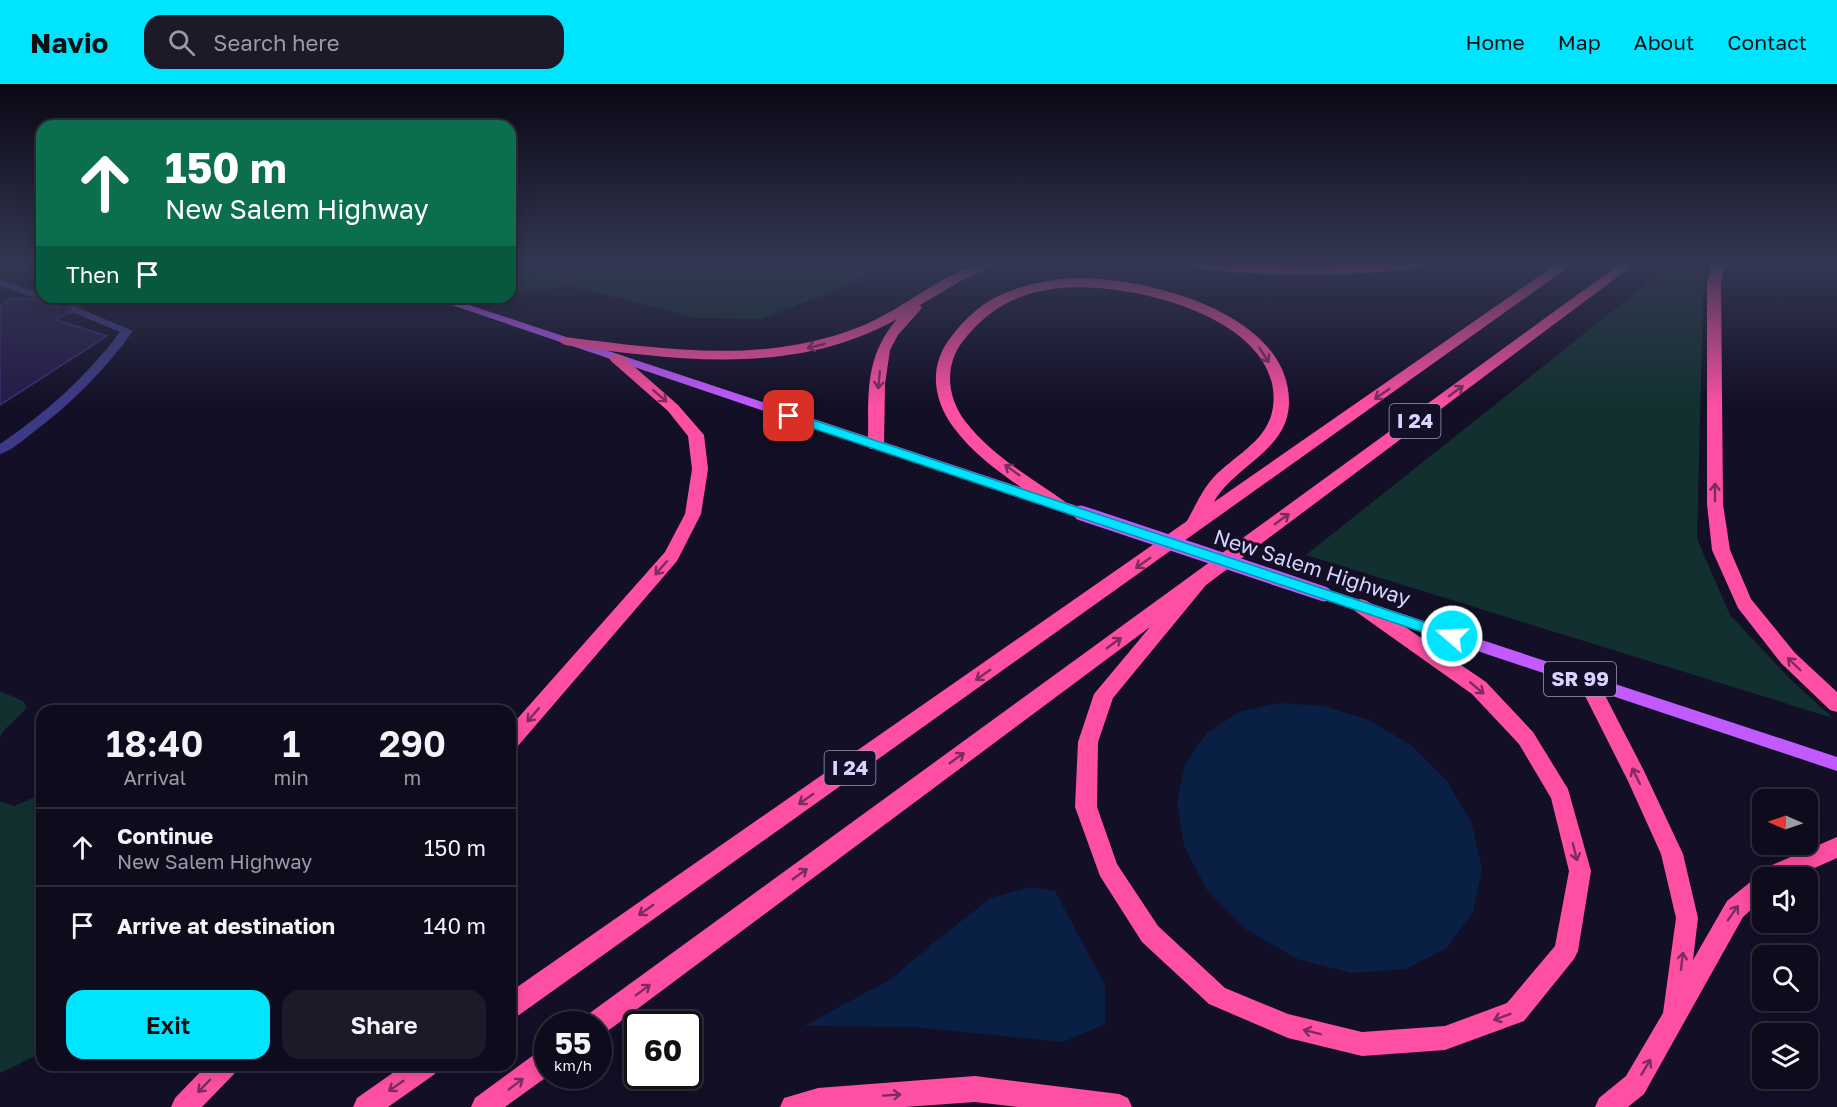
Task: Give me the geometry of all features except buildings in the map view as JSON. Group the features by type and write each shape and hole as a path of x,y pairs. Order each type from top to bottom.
{"highway":[{"path":"565,341 674,355 729,358 778,354 820,346 866,330 900,311"},
{"path":"876,445 879,378 883,350 900,323 912,311"},
{"path":"984,311 963,327 945,356 942,372 943,391 949,407 960,426 978,444 1058,505"},
{"path":"1191,529 1218,484 1270,438 1281,406 1278,377 1257,344 1222,317 1208,311"},
{"name":"I 24","path":"516,1002 1500,311"},
{"name":"I 24","path":"612,1012 1564,311"},
{"path":"1713,311 1715,504 1721,550 1744,603 1788,658 1837,704"},
{"path":"516,734 671,556 693,514 700,468 696,435 673,408 616,358"},
{"path":"1201,578 1104,693 1088,742 1086,807 1108,869 1150,934 1217,996 1288,1026 1362,1044 1444,1038 1515,1012 1566,951 1580,871 1561,796 1526,738 1479,688 1361,606"},
{"path":"1588,682 1637,777 1672,854 1687,918 1674,1019"},
{"path":"1792,867 1837,848"},
{"path":"1608,1107 1635,1085 1735,909 1752,895"},
{"path":"484,1107 534,1070"},
{"path":"184,1107 219,1071"},
{"path":"366,1107 417,1071"},
{"path":"793,1107 818,1101 975,1089 1119,1107"}],"main road":[{"name":"SR 99","path":"475,311 1058,505"},
{"name":"New Salem Highway","path":"1058,505 1837,764"}],"street":[{"path":"0,450 23,436 109,357 127,332 78,311"}],"green space":[{"path":"667,311 783,311 762,319 695,318"},
{"path":"1613,311 1703,311 1697,539 1730,615 1791,680 1833,718 1306,555"},
{"path":"0,691 23,701 27,707 0,737"},
{"path":"36,797 36,1056 0,1073 0,801 14,806"}],"water":[{"path":"1279,703 1324,706 1369,720 1411,745 1447,781 1472,824 1482,869 1473,912 1447,948 1405,969 1352,973 1297,959 1247,930 1207,890 1184,846 1177,802 1185,764 1207,733 1239,712"},
{"path":"1031,887 1055,891 1105,985 1105,1024 1063,1042 914,1027 804,1026 891,979 991,898"}],"route":[{"path":"789,416 1452,636"}]}
